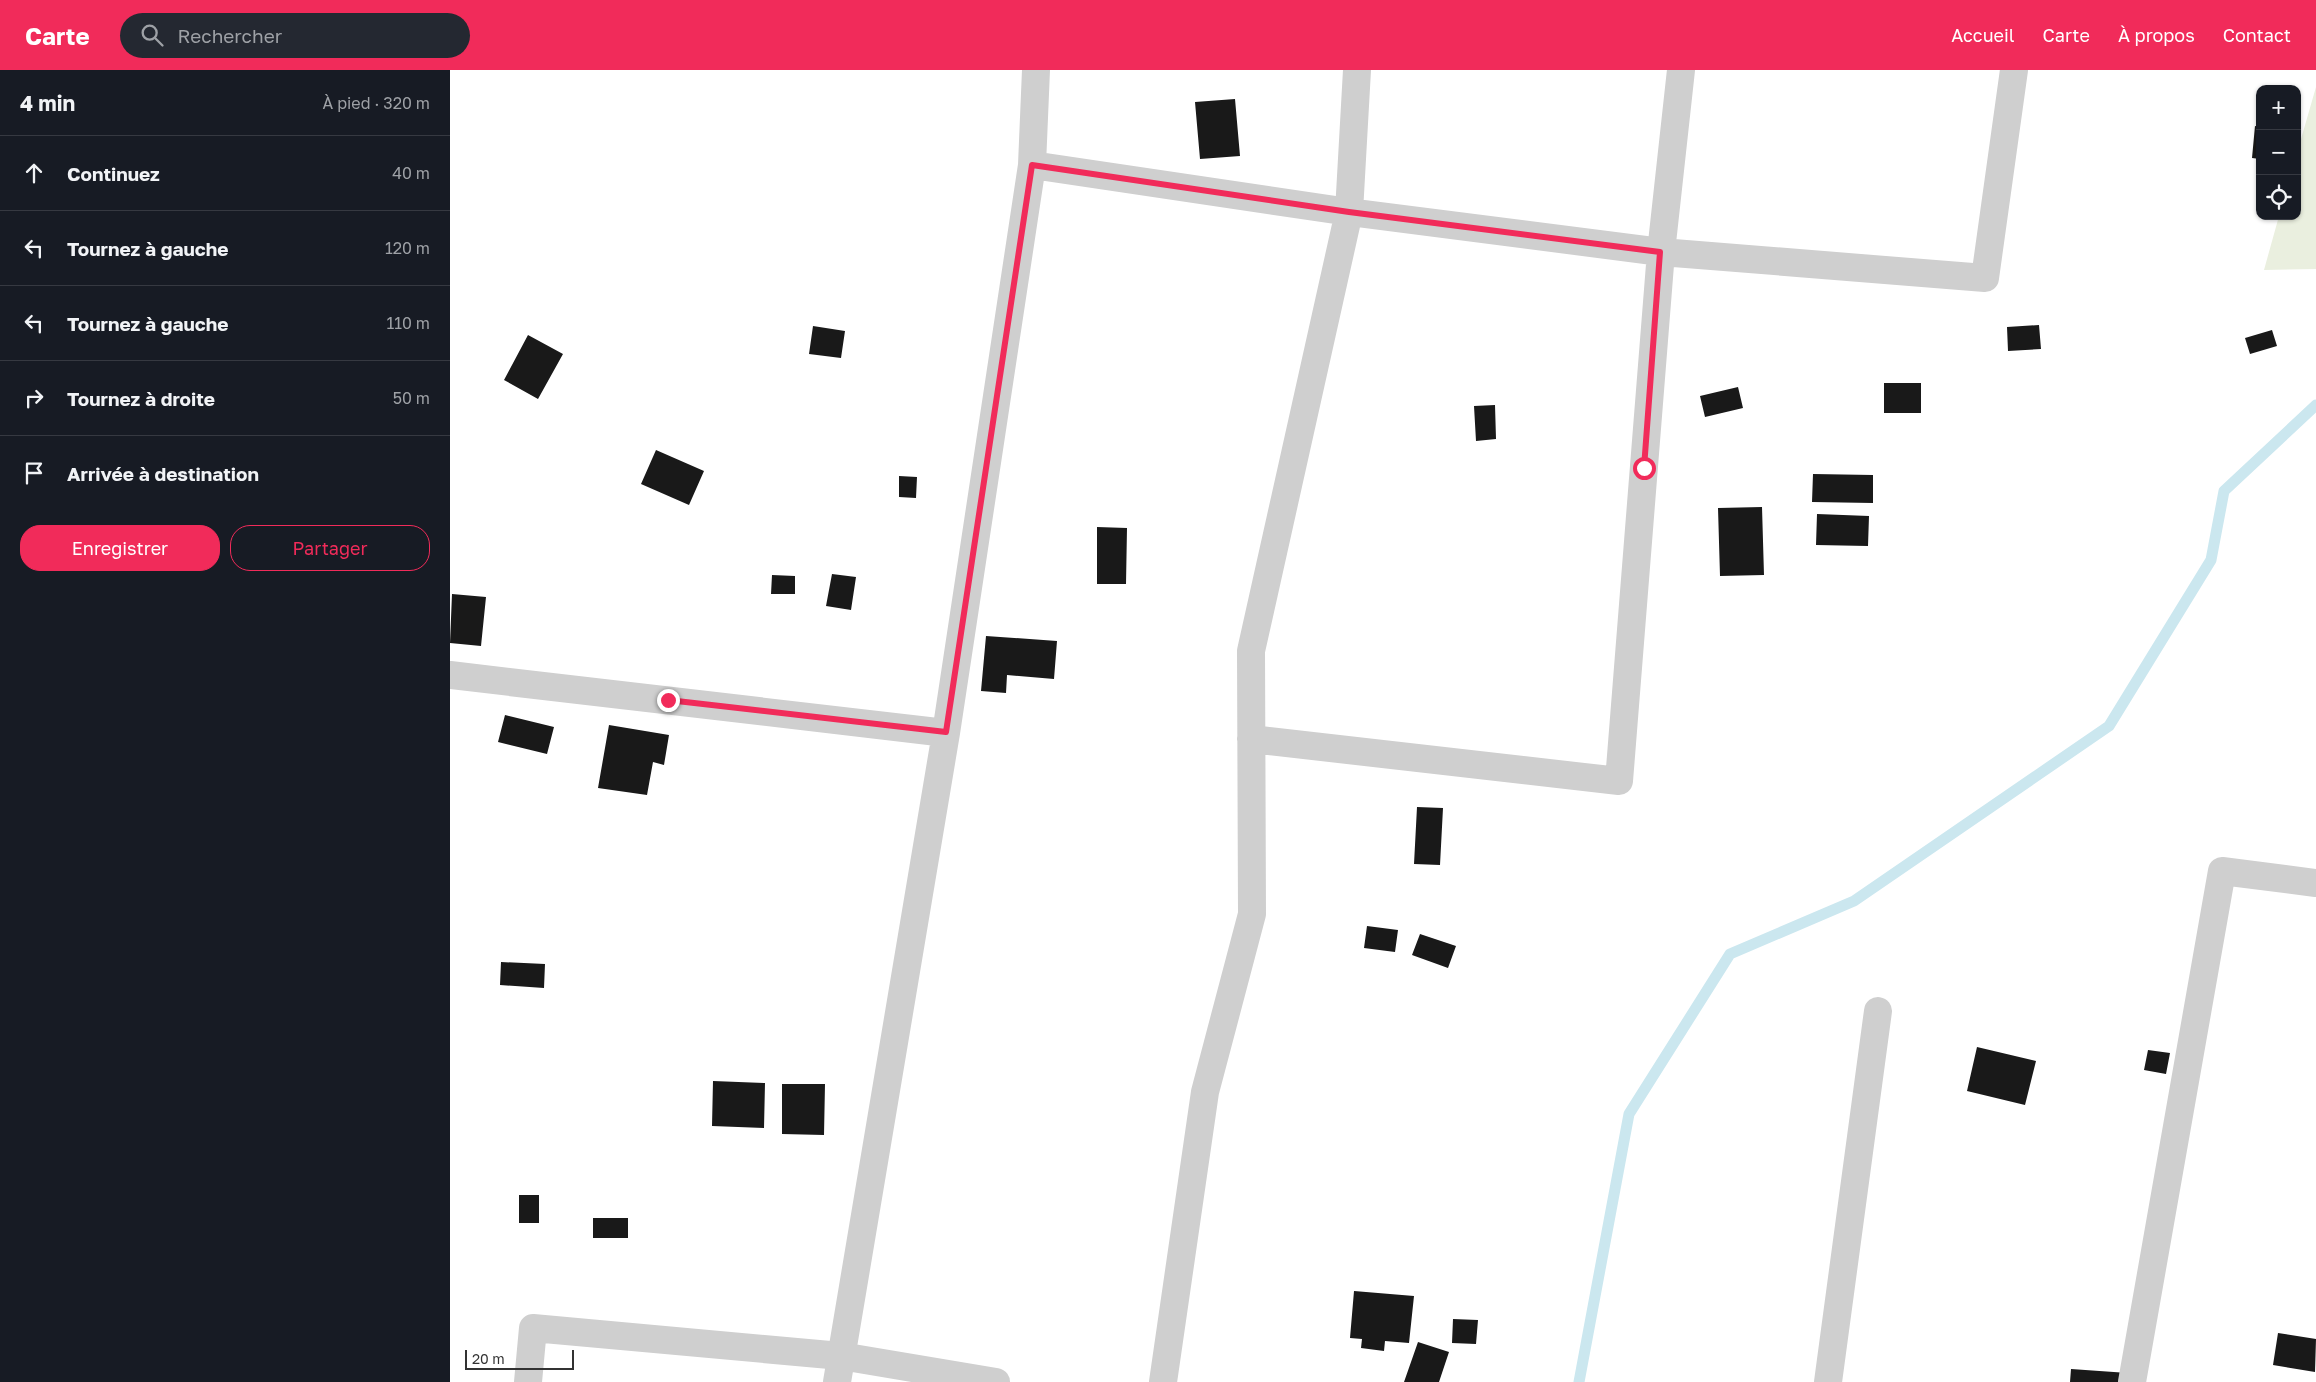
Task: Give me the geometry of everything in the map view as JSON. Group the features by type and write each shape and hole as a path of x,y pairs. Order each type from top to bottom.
{"street":[{"path":"839,1369 946,732 1032,165 1036,70"},
{"path":"1163,1382 1205,1092 1252,914 1251,651 1349,212 1357,70"},
{"path":"1251,739 1619,781 1660,252 1681,70"},
{"path":"1032,165 1349,212 1660,252 1985,278 2014,70"},
{"path":"450,675 946,732"},
{"path":"2132,1382 2222,872 2316,883"},
{"path":"1828,1382 1878,1011"},
{"path":"528,1382 533,1328 839,1369 996,1382"}],"green space":[{"path":"2316,87 2316,269 2264,270 2278,220 2301,220 2301,139"}],"building":[{"path":"1235,99 1240,156 1200,159 1195,102"},
{"path":"2255,126 2256,158 2252,158"},
{"path":"2039,325 2041,349 2008,351 2007,327"},
{"path":"813,326 845,331 841,358 809,354"},
{"path":"2272,330 2277,346 2250,354 2245,338"},
{"path":"528,335 563,354 538,399 504,380"},
{"path":"1884,383 1921,383 1921,413 1884,413"},
{"path":"1738,387 1743,408 1705,417 1700,396"},
{"path":"1495,405 1496,439 1476,441 1474,406"},
{"path":"656,450 704,471 689,505 641,484"},
{"path":"1813,474 1873,475 1873,503 1812,502"},
{"path":"899,476 917,477 916,498 899,497"},
{"path":"1762,507 1764,575 1720,576 1718,508"},
{"path":"1817,514 1869,516 1868,546 1816,545"},
{"path":"1097,527 1127,528 1126,584 1097,584"},
{"path":"832,574 856,577 851,610 826,606"},
{"path":"772,575 795,576 795,594 771,594"},
{"path":"452,594 486,597 481,646 450,643"},
{"path":"986,636 1057,641 1054,679 1007,675 1006,693 981,691"},
{"path":"505,715 554,727 547,754 498,742"},
{"path":"609,725 669,735 664,765 653,762 647,795 598,788"},
{"path":"1417,807 1443,808 1440,865 1414,864"},
{"path":"1367,926 1398,930 1395,952 1364,948"},
{"path":"1420,934 1456,946 1448,968 1412,955"},
{"path":"501,962 545,964 544,988 500,985"},
{"path":"1977,1047 2036,1061 2025,1105 1967,1091"},
{"path":"2148,1050 2170,1053 2166,1074 2144,1070"},
{"path":"713,1081 765,1083 764,1128 712,1126"},
{"path":"782,1084 825,1084 824,1135 782,1134"},
{"path":"519,1195 539,1195 539,1223 519,1223"},
{"path":"593,1218 628,1218 628,1238 593,1238"},
{"path":"1354,1291 1414,1296 1409,1343 1385,1341 1384,1351 1361,1348 1362,1339 1350,1338"},
{"path":"1453,1319 1478,1320 1476,1344 1452,1343"},
{"path":"2278,1333 2316,1339 2315,1372 2273,1365"},
{"path":"1418,1342 1449,1352 1439,1382 1404,1382"},
{"path":"2071,1369 2128,1373 2127,1382 2070,1382"}],"waterway":[{"path":"1579,1382 1629,1114 1730,954 1854,901 2109,726 2211,560 2224,491 2316,405"}],"route":[{"path":"668,700 946,732 1032,165 1349,212 1660,252 1644,468"}]}
